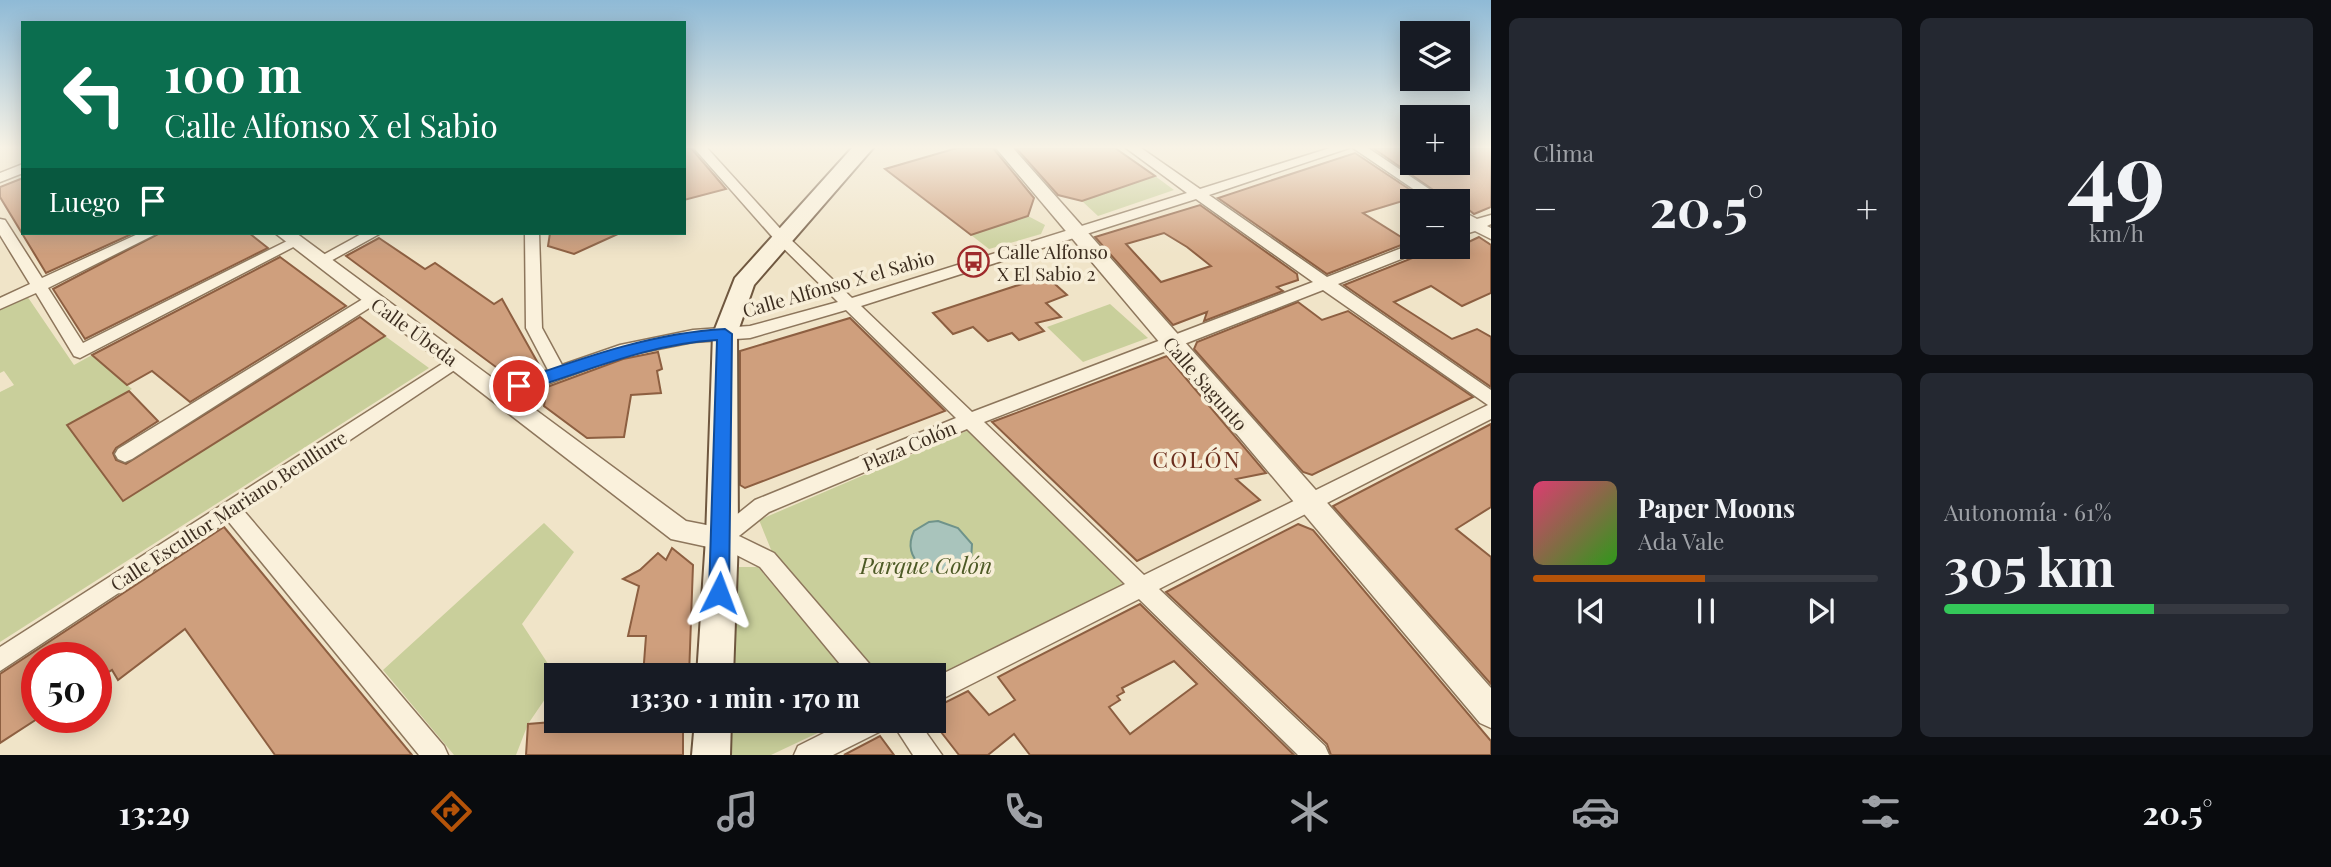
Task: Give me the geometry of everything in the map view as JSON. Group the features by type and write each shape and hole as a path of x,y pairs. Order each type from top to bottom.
{"main road":[{"path":"716,663 722,538 725,334 743,284 780,238 831,183"},
{"path":"711,755 712,733"}],"street":[{"path":"731,183 780,238 970,420 1400,254"},
{"name":"Calle Sagunto","path":"1034,183 1491,712"},
{"path":"1183,183 1491,399"},
{"name":"Calle Alfonso X el Sabio","path":"501,394 620,351 693,336 750,331 850,304 1077,234 1229,183"},
{"path":"1470,227 1491,219"},
{"path":"1470,221 1491,234"},
{"path":"0,223 80,352 290,237"},
{"path":"0,304 147,235"},
{"path":"322,260 370,235"},
{"path":"532,235 534,328 557,372"},
{"name":"Calle Úbeda","path":"290,237 680,531 722,538"},
{"path":"125,454 372,299"},
{"name":"Calle Escultor Mariano Benlliure","path":"0,660 456,361"},
{"path":"946,685 1311,504 1491,411"},
{"name":"Plaza Colón","path":"722,538 762,506 970,420 1317,755"},
{"path":"230,509 435,755"},
{"path":"722,538 766,560 854,663"},
{"path":"807,755 850,733"},
{"path":"912,733 929,755"}],"green space":[{"path":"1134,183 1165,183 1174,190 1098,216 1082,201"},
{"path":"1028,216 1045,225 1041,234 989,249 971,235"},
{"path":"27,296 74,365 92,355 132,389 67,425 123,501 385,336 429,368 0,642 0,392 14,385 4,371 0,373 0,309"},
{"path":"1110,304 1148,338 1083,362 1047,327"},
{"name":"Parque Colón","path":"969,430 1123,584 946,672 946,663 868,663 772,552 759,520"},
{"path":"544,523 574,552 522,624 548,663 544,663 544,701 528,724 516,755 454,755 383,670"},
{"path":"736,567 758,567 839,663 733,663"},
{"path":"732,733 818,733 771,755 731,755"}],"water":[{"path":"938,521 958,528 972,544 971,562 957,574 928,570 911,551 914,531 929,522"}],"building":[{"path":"21,183 21,232 0,197 0,187"},
{"path":"686,183 721,183 726,189 686,199"},
{"path":"904,183 1022,183 1034,198 1028,216 971,235"},
{"path":"1047,183 1134,183 1082,201 1058,195"},
{"path":"1263,183 1400,183 1409,189 1400,189 1400,202 1363,213 1400,236 1400,246 1327,274 1218,198"},
{"path":"1424,183 1491,183 1491,207 1474,214 1470,211 1470,189 1432,189"},
{"path":"1200,205 1297,274 1298,280 1277,287 1283,291 1204,321 1207,312 1173,325 1095,237","holes":["1164,233 1211,266 1161,282 1126,244"]},
{"path":"23,235 130,235 46,273"},
{"path":"156,235 252,235 268,248 85,339 53,289"},
{"path":"550,235 616,235 574,254 548,246"},
{"path":"1479,237 1491,245 1491,293 1462,306 1431,286 1394,302 1452,339 1477,329 1491,337 1491,387 1344,285 1410,259 1470,259 1470,241"},
{"path":"379,238 425,269 435,263 494,304 502,299 539,365 508,376 346,256"},
{"path":"280,257 346,306 190,402 152,371 127,385 92,355"},
{"path":"1046,276 1067,295 1046,303 1061,317 1036,323 1044,331 1019,340 1012,333 988,341 973,327 953,334 933,313"},
{"path":"1298,302 1322,320 1348,311 1473,397 1312,475 1303,472 1194,349 1197,342"},
{"path":"360,317 385,336 123,501 67,425 129,391 158,421 116,448 113,453 116,460 126,464"},
{"path":"850,318 945,411 745,488 740,485 740,351"},
{"path":"658,352 662,369 657,371 661,393 631,395 624,437 587,438 544,406 547,387 623,359"},
{"path":"1167,356 1266,473 1236,479 1260,500 1137,561 992,422"},
{"path":"1491,424 1491,507 1456,529 1491,557 1491,684 1333,506"},
{"path":"1298,524 1313,530 1491,741 1491,755 1331,755 1327,744 1166,592"},
{"path":"224,527 412,755 275,755 185,629 118,680 112,670 112,642 49,642"},
{"path":"672,548 693,565 689,663 644,663 646,636 628,636 639,586 623,579 640,570 658,553 666,560"},
{"path":"1140,604 1294,755 1030,755 1014,734 988,755 959,755 942,733 946,733 946,702 968,691 989,715 1015,700 998,677","holes":["1174,661 1197,684 1130,734 1109,707 1120,700 1117,696 1124,692 1122,688"]},
{"path":"21,660 21,729 0,743 0,674"},
{"path":"544,723 544,733 683,733 683,755 526,755 528,724"},
{"path":"880,736 894,755 844,755"}],"place":[{"name":"Calle Alfonso X El Sabio 2","path":"974,262"}],"district":[{"name":"COLÓN","path":"1197,458"}],"route":[{"path":"519,386 620,351 693,336 725,334 719,593"}]}
